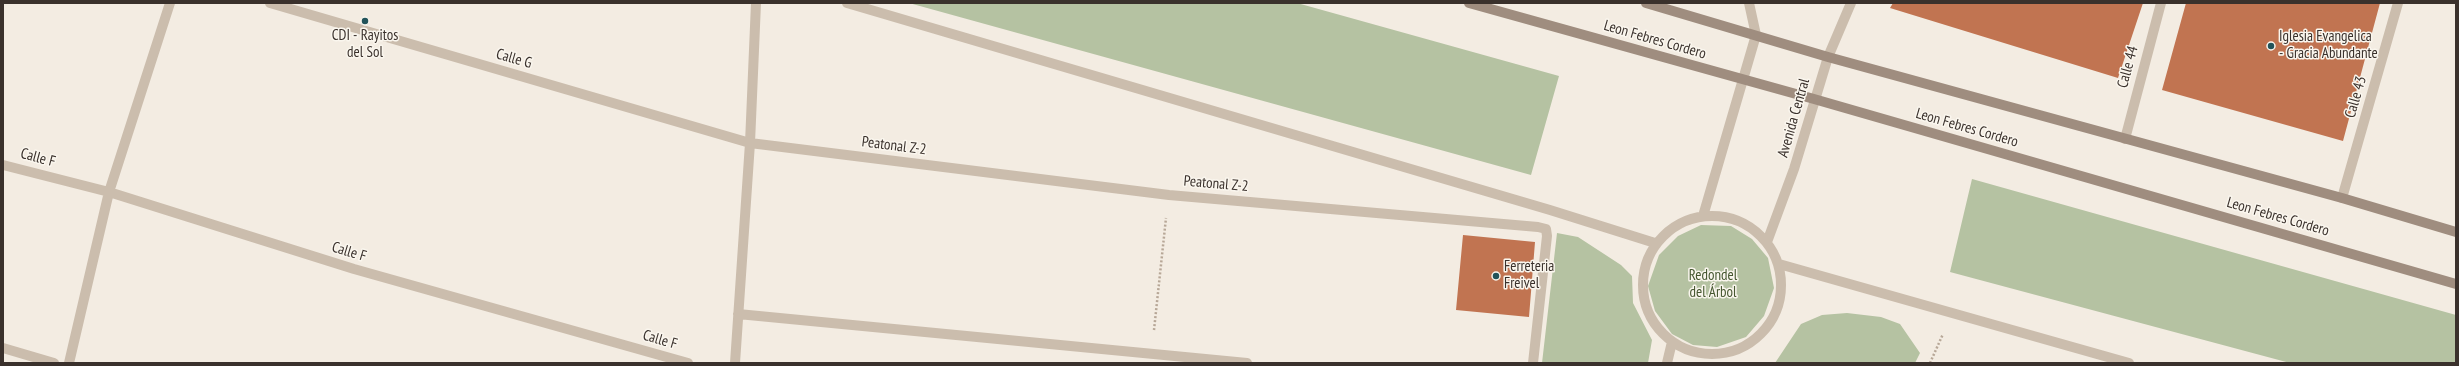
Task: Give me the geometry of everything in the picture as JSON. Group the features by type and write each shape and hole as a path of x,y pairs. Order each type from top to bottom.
{"street":[{"path":"69,363 109,192 170,3"},
{"name":"Calle G","path":"270,3 750,143"},
{"path":"735,363 750,143 756,3"},
{"path":"847,3 1542,207 1655,243"},
{"name":"Leon Febres Cordero","path":"1469,3 1814,99 2456,284"},
{"name":"Leon Febres Cordero","path":"1646,3 1828,57 2342,198 2456,232"},
{"path":"1703,216 1756,35 1749,3"},
{"name":"Avenida Central","path":"1767,242 1794,169 1828,57 1851,3"},
{"name":"Calle 44","path":"2125,139 2161,3"},
{"name":"Calle 43","path":"2342,198 2398,3"},
{"name":"Peatonal Z-2","path":"750,143 1168,195 1538,227 1546,229 1547,236 1532,363"},
{"name":"Calle F","path":"3,165 109,192 354,270 688,363"},
{"path":"1703,216 1721,216 1738,221 1754,229 1767,242 1779,264 1782,288 1778,306 1763,334 1742,348 1717,359 1686,350 1672,342 1654,324 1644,300 1643,274 1655,243 1683,222 1703,216"},
{"path":"1779,264 1952,313 2105,360 2129,363"},
{"path":"738,314 1247,363"},
{"path":"1667,363 1672,342"},
{"path":"3,348 54,363"}],"path":[{"path":"1152,355 1168,195"},
{"path":"1930,363 1952,313"}],"green space":[{"path":"909,3 1297,3 1559,76 1531,175"},
{"path":"1972,179 2456,315 2456,363 2290,363 1950,272"},
{"name":"Redondel del Árbol","path":"1701,225 1731,226 1752,239 1768,258 1774,288 1764,316 1746,337 1717,347 1693,345 1672,334 1655,311 1648,286 1659,255 1678,236"},
{"path":"1557,233 1578,237 1621,265 1632,276 1633,303 1652,340 1648,363 1542,363"},
{"path":"1847,313 1881,317 1900,324 1920,353 1915,363 1775,363 1801,324 1822,315"}],"building":[{"path":"1893,3 2143,3 2118,78 1890,8"},
{"name":"Iglesia Evangelica - Gracia Abundante","path":"2186,3 2380,3 2343,141 2162,90"},
{"name":"Ferreteria Freivel","path":"1463,235 1535,242 1529,317 1456,310"}],"place":[{"name":"CDI - Rayitos del Sol","path":"365,21"},
{"name":"Iglesia Evangelica - Gracia Abundante","path":"2271,46"},
{"name":"Ferreteria Freivel","path":"1496,276"}]}
